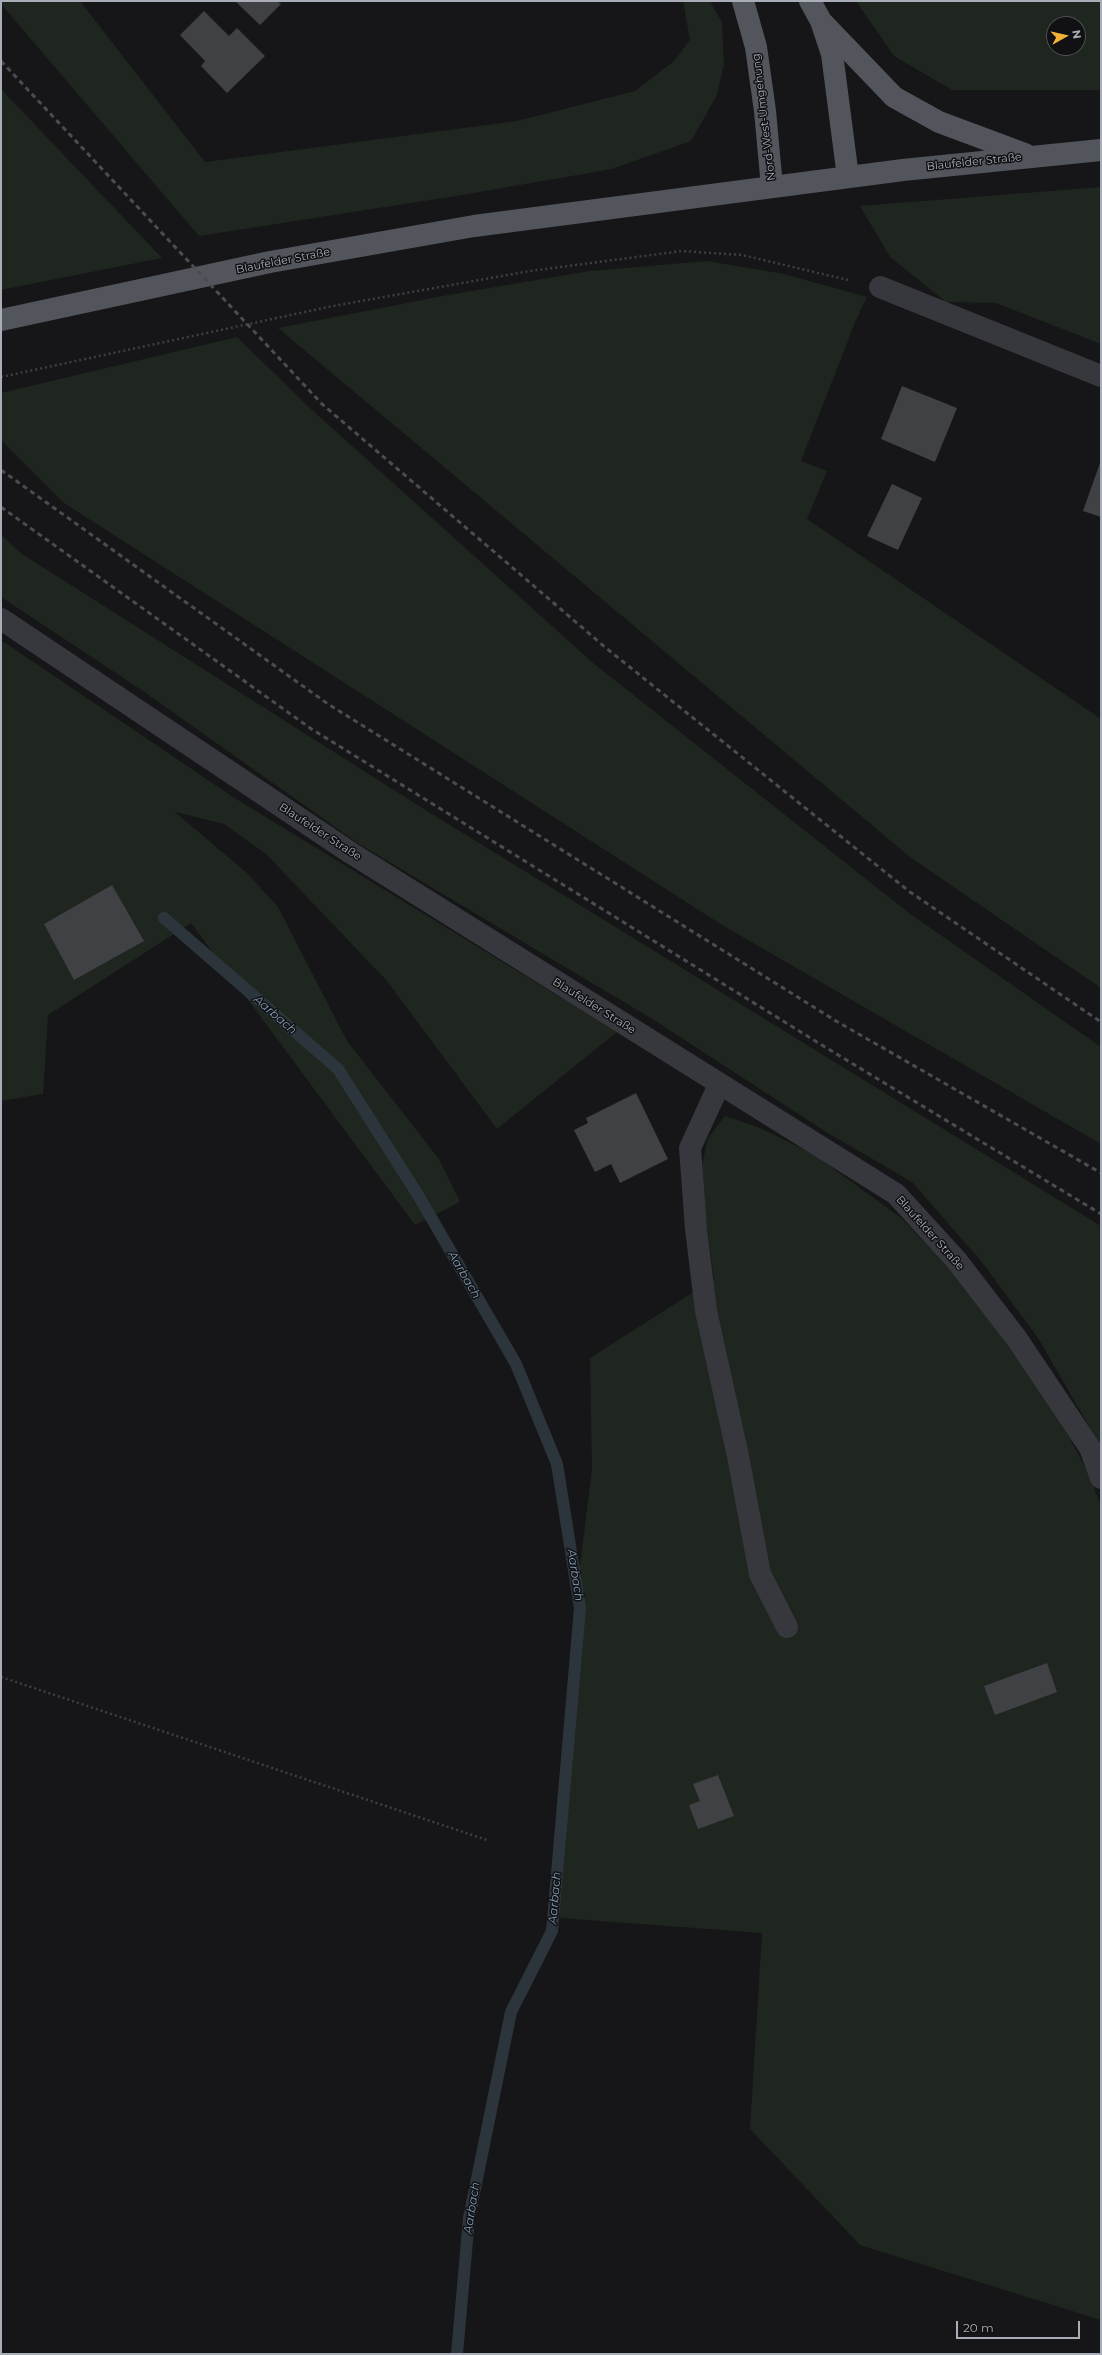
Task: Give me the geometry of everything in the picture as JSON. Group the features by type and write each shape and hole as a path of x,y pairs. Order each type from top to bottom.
{"main road":[{"name":"Nord-West-Umgehung","path":"743,1 756,47 765,111 772,187"},
{"path":"810,1 821,21 832,54 848,177"},
{"path":"821,21 894,97 939,122 1030,156"},
{"name":"Blaufelder Straße","path":"1,320 270,262 474,226 848,177 1030,156 1101,150"}],"lane":[{"path":"880,287 1101,376"},
{"name":"Blaufelder Straße","path":"1,619 351,853 719,1085 896,1194 957,1261 1017,1339 1090,1448 1101,1478"},
{"path":"719,1085 690,1148 696,1229 706,1311 738,1456 760,1574 787,1627"}],"path":[{"path":"1,377 333,306 530,271 682,251 742,255 880,287"},
{"path":"1,1677 487,1840"}],"shaded area":[{"path":"1,1 80,1 205,162 517,121 635,91 674,61 690,40 683,1 710,1 722,23 724,64 717,95 691,141 612,169 456,196 199,236 1,4"},
{"path":"856,1 1101,1 1101,90 952,90 894,56"},
{"path":"1,89 162,258 1,290"},
{"path":"1101,187 1101,344 996,303 946,302 890,257 860,206"},
{"path":"707,261 784,274 867,297 856,320 801,461 827,471 807,519 1101,719 1101,988 910,857 278,328 448,295 590,271"},
{"path":"237,337 311,409 593,663 909,913 1101,1047 1101,1144 722,925 64,503 1,440 1,393"},
{"path":"1,535 22,554 427,811 1101,1226 1101,1447 1038,1338 981,1261 912,1182 826,1132 654,1020 359,844 143,691 1,597"},
{"path":"1,640 233,797 617,1032 497,1129 387,981 266,854 224,824 175,812 247,873 278,907 347,1041 439,1159 460,1202 415,1225 191,923 48,1015 43,1094 1,1101"},
{"path":"725,1116 758,1127 813,1154 900,1217 945,1263 988,1314 1055,1410 1089,1475 1101,1506 1101,2320 860,2245 750,2129 762,1933 560,1918 556,1828 573,1622 592,1470 590,1358 714,1279 700,1174 708,1138"}],"building":[{"path":"235,1 277,1 281,4 260,25"},
{"path":"204,11 229,36 237,28 265,56 227,93 201,66 205,61 180,35"},
{"path":"902,386 957,408 935,462 881,439"},
{"path":"1101,460 1101,517 1083,511"},
{"path":"892,484 922,498 898,550 867,536"},
{"path":"112,885 144,941 74,980 44,924"},
{"path":"636,1093 668,1159 620,1183 611,1164 595,1172 574,1130 588,1123 586,1118"},
{"path":"1047,1663 1057,1692 995,1715 984,1686"},
{"path":"718,1775 734,1816 698,1829 689,1805 700,1801 693,1784"}],"waterway":[{"name":"Aarbach","path":"164,918 338,1069 418,1195 516,1364 557,1464 580,1608 552,1931 511,2012 469,2218 457,2354"}],"railway":[{"path":"1,61 322,404 606,648 910,892 1101,1022"},
{"path":"1,470 328,704 836,1021 1101,1173"},
{"path":"1,507 310,728 825,1047 1101,1214"}]}
